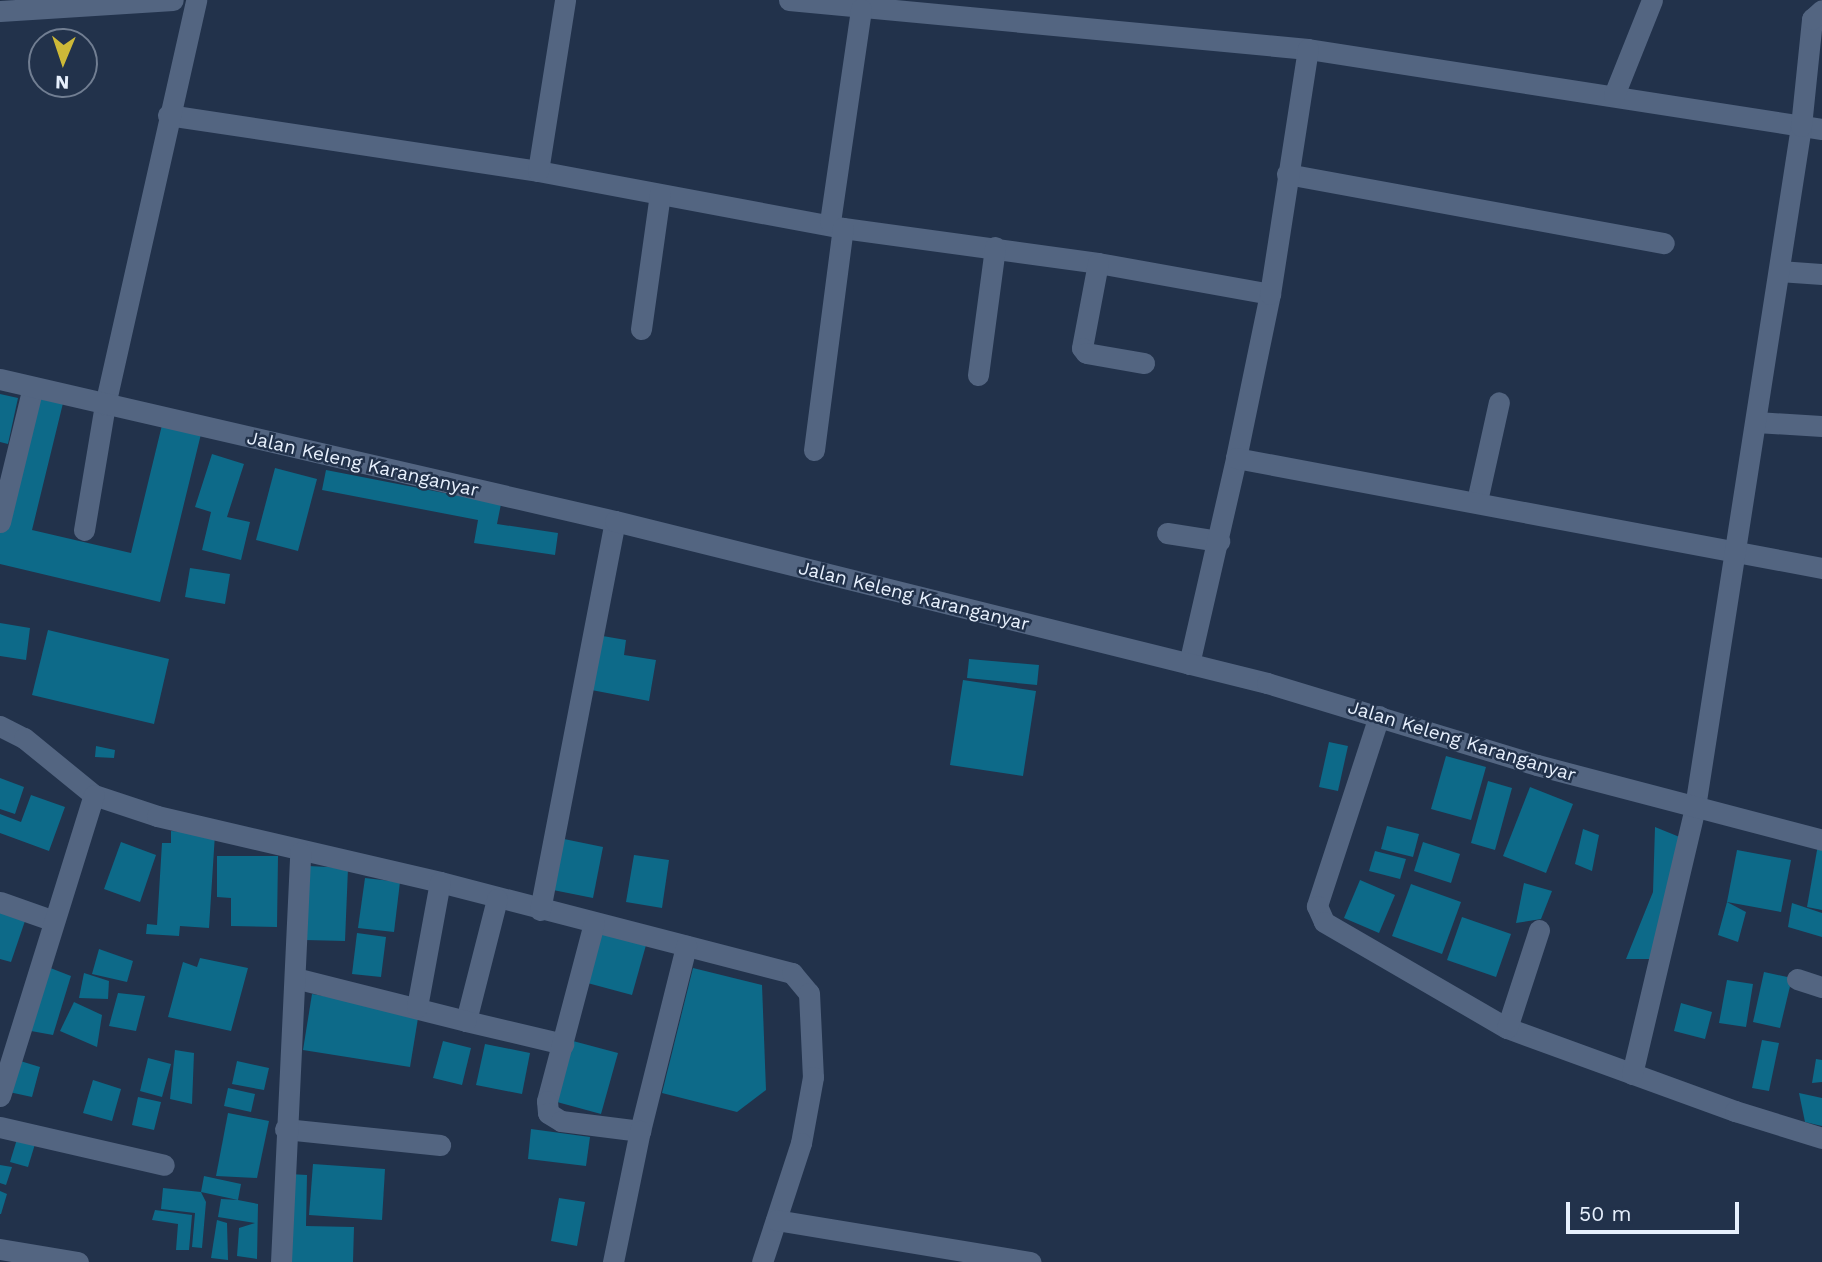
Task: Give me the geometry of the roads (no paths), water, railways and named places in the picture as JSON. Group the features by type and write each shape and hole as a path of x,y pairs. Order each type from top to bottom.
{"street":[{"path":"0,11 173,0"},
{"path":"84,530 105,405 168,115 196,0"},
{"path":"538,171 565,0"},
{"path":"789,0 861,9 883,4 1308,49 1811,127"},
{"path":"1614,95 1652,0"},
{"path":"814,450 861,9"},
{"path":"1632,1074 1695,807 1737,553 1779,271 1811,127 1812,19 1822,10"},
{"path":"1189,664 1219,541 1270,294 1308,49"},
{"path":"168,115 538,171 762,214 1098,263 1270,294"},
{"path":"1287,174 1664,243"},
{"path":"641,329 660,194"},
{"path":"978,375 995,247"},
{"path":"1098,263 1082,348 1086,353 1144,363"},
{"path":"1779,271 1822,274"},
{"name":"Jalan Keleng Karanganyar","path":"0,379 615,521 1189,664 1695,807 1822,840"},
{"path":"0,523 33,387"},
{"path":"1478,501 1499,402"},
{"path":"1756,422 1822,426"},
{"path":"1236,458 1478,501 1822,568"},
{"path":"540,910 615,521"},
{"path":"1167,533 1219,541"},
{"path":"1379,716 1317,906 1318,916 1329,927 1507,1028 1632,1074 1822,1138"},
{"path":"0,726 24,738 94,795 300,852 440,882 496,900 792,973 809,993 813,1077 802,1143 762,1262"},
{"path":"0,1096 94,795"},
{"path":"281,1262 285,1129 300,852"},
{"path":"417,1007 440,882"},
{"path":"466,1021 496,900"},
{"path":"0,902 54,921"},
{"path":"594,923 549,1093 548,1113 561,1121 640,1131"},
{"path":"1507,1028 1539,930"},
{"path":"613,1262 640,1131 686,946"},
{"path":"295,978 563,1044"},
{"path":"1797,979 1822,987"},
{"path":"0,1127 164,1165"},
{"path":"285,1129 440,1145"},
{"path":"776,1220 1031,1262"},
{"path":"0,1249 78,1262"}]}
